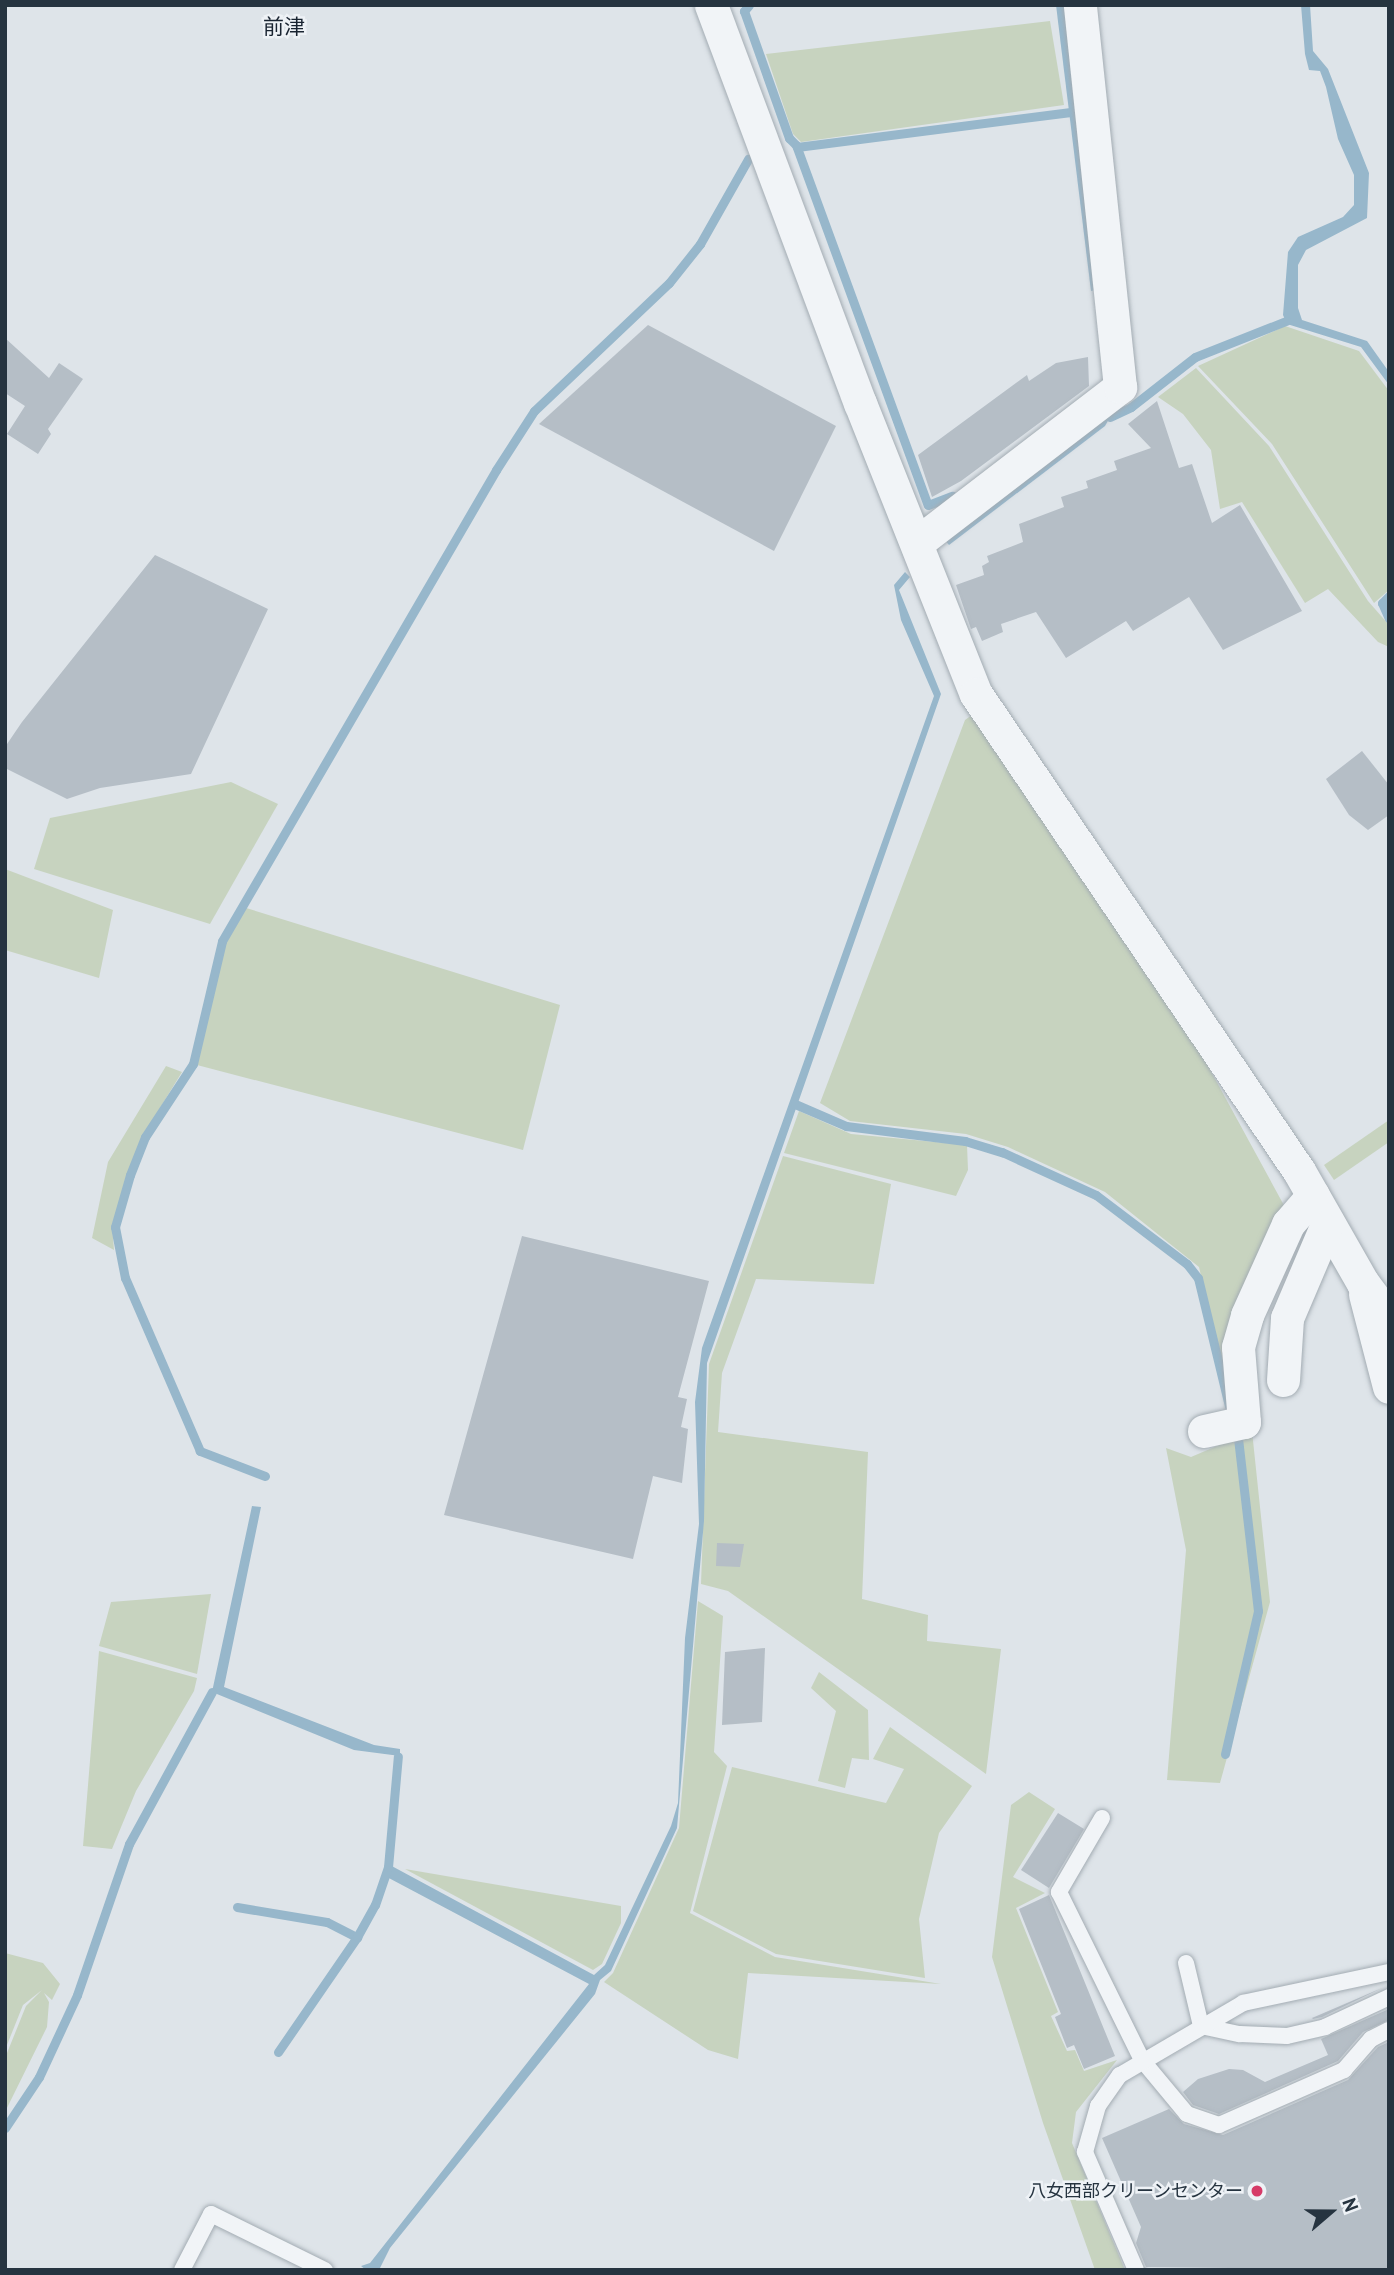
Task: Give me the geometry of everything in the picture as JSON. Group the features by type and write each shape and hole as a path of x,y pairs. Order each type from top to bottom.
{"street":[{"path":"711,5 976,694 1321,1209 1363,1283 1389,1318"},
{"path":"918,542 1120,387 1080,5"},
{"path":"1283,1380 1287,1318 1321,1209"},
{"path":"1204,1431 1244,1422 1238,1347 1247,1315 1288,1224 1321,1209"},
{"path":"1363,1283 1389,1387"}],"lane":[{"path":"1102,1818 1059,1892 1142,2060 1187,2114 1219,2125 1344,2070 1371,2039 1389,2030"},
{"path":"1186,1963 1201,2026"},
{"path":"1136,2270 1085,2152 1098,2106 1120,2075 1243,2003 1389,1972"},
{"path":"1201,2026 1287,2036 1325,2027 1389,1997"},
{"path":"181,2270 211,2214 325,2270"}],"green space":[{"path":"1050,21 1064,105 801,142 793,134 766,54"},
{"path":"1285,326 1359,351 1389,391 1389,590 1374,603 1272,444 1198,366"},
{"path":"1196,368 1269,446 1368,601 1389,625 1389,647 1378,642 1328,589 1305,603 1242,502 1220,509 1211,450 1183,414 1158,397"},
{"path":"972,715 1178,1011 1286,1209 1224,1374 1199,1267 1105,1192 1008,1147 966,1134 850,1121 820,1103 965,720"},
{"path":"231,782 278,804 210,924 34,869 50,818"},
{"path":"5,869 113,910 99,978 5,950"},
{"path":"243,907 560,1005 523,1150 197,1065 224,942"},
{"path":"166,1066 182,1072 141,1139 112,1225 114,1250 92,1238 108,1162"},
{"path":"799,1111 851,1134 967,1145 968,1170 956,1196 784,1153"},
{"path":"1389,1120 1389,1142 1334,1180 1324,1165"},
{"path":"783,1156 891,1184 874,1284 756,1279 722,1373 718,1432 868,1452 862,1599 928,1615 927,1641 1001,1649 986,1774 728,1591 701,1584 709,1364"},
{"path":"1252,1431 1270,1602 1220,1783 1167,1780 1186,1550 1166,1448 1191,1457"},
{"path":"211,1594 197,1674 99,1646 111,1602"},
{"path":"698,1601 723,1616 714,1752 727,1766 690,1913 775,1957 941,1984 748,1973 738,2059 708,2050 604,1982 613,1973 679,1828"},
{"path":"99,1651 197,1678 194,1691 136,1791 112,1849 83,1846"},
{"path":"819,1672 868,1710 869,1760 852,1758 845,1788 818,1781 836,1711 811,1688"},
{"path":"890,1727 972,1786 939,1833 919,1919 925,1978 776,1954 693,1911 732,1767 886,1803 904,1769 873,1759"},
{"path":"1029,1792 1055,1809 1013,1877 1045,1893 1016,1908 1058,2012 1051,2016 1067,2051 1075,2050 1084,2071 1117,2060 1076,2112 1072,2143 1125,2270 1095,2270 1043,2123 992,1957 1011,1805"},
{"path":"405,1869 621,1906 621,1923 602,1964 593,1970"},
{"path":"5,1953 43,1963 60,1984 52,2000 44,1993 49,2002 47,2027 5,2112 5,2058 26,2006 42,1990 23,2005 5,2050"}],"water":[{"path":"1056,5 1067,5 1100,289 1091,291"},
{"path":"1301,5 1310,5 1313,51 1328,69 1369,173 1367,218 1306,250 1298,265 1298,308 1302,320 1367,341 1389,372 1389,385 1361,347 1287,324 1283,315 1288,252 1298,237 1343,217 1354,205 1354,175 1338,139 1326,87 1320,71 1309,70"},
{"path":"1106,415 1110,417 1105,426 949,545 944,539"},
{"path":"905,572 910,577 899,590 941,694 707,1363 704,1521 677,1828 611,1971 600,1980 595,1994 390,2248 379,2270 366,2270 361,2266 370,2263 589,1984 385,1876 388,1864 594,1975 605,1965 671,1826 678,1803 685,1638 699,1524 695,1402 702,1348 934,696 901,620 894,585"},
{"path":"252,1506 261,1507 224,1687 374,1745 400,1749 400,1756 354,1750 212,1692"}],"building":[{"path":"648,325 836,426 774,551 539,424"},
{"path":"5,338 49,378 59,363 83,379 48,429 51,434 38,454 7,434 25,406 5,393"},
{"path":"1088,357 1089,386 961,481 932,497 918,455 1027,375 1029,381 1056,363"},
{"path":"1157,401 1179,468 1192,464 1212,523 1240,505 1302,611 1223,650 1189,597 1133,631 1126,621 1066,658 1036,612 1001,624 1003,632 982,641 976,627 971,629 956,585 984,575 982,566 989,562 987,556 1023,542 1019,524 1064,507 1061,497 1088,488 1086,481 1117,470 1114,461 1151,448 1128,424"},
{"path":"155,555 268,609 191,774 100,788 67,799 5,768 5,747 22,722"},
{"path":"1362,751 1389,785 1389,815 1368,830 1349,815 1326,779"},
{"path":"522,1236 709,1281 678,1397 687,1399 681,1427 688,1429 682,1483 653,1476 633,1559 444,1515"},
{"path":"717,1543 744,1544 740,1567 716,1566"},
{"path":"765,1648 762,1722 722,1725 725,1652"},
{"path":"1058,1813 1084,1829 1049,1888 1021,1870"},
{"path":"1049,1895 1115,2056 1084,2069 1074,2045 1067,2048 1055,2017 1061,2014 1019,1909"},
{"path":"1382,1988 1322,2017 1312,2018"},
{"path":"1389,2009 1389,2020 1363,2032 1338,2061 1219,2114 1193,2105 1183,2092 1198,2079 1229,2069 1243,2070 1265,2082 1328,2055 1321,2039"},
{"name":"八女西部クリーンセンター","path":"1389,2042 1389,2270 1146,2267 1136,2243 1141,2227 1102,2138 1169,2109 1184,2124 1223,2135 1348,2080 1378,2047"}],"waterway":[{"path":"749,5 744,11 789,138 796,145 928,505 952,496"},
{"path":"797,147 1069,112"},
{"path":"265,1476 200,1451 125,1278 115,1227 130,1175 145,1137 193,1064 222,941 496,470 534,411 669,283 700,244 748,159"},
{"path":"1110,417 1131,407 1195,357 1286,321"},
{"path":"1389,596 1382,603 1389,619"},
{"path":"795,1104 846,1126 965,1141 1002,1152 1096,1195 1187,1264 1198,1278 1229,1406"},
{"path":"1225,1754 1258,1611 1237,1429"},
{"path":"5,2128 39,2077 77,1995 129,1844 212,1692"},
{"path":"278,2052 357,1937 375,1905 388,1867 398,1756"},
{"path":"237,1907 327,1922 357,1937"}],"place":[{"name":"八女西部クリーンセンター","path":"1257,2191"}],"district":[{"name":"前津","path":"284,27"}]}
